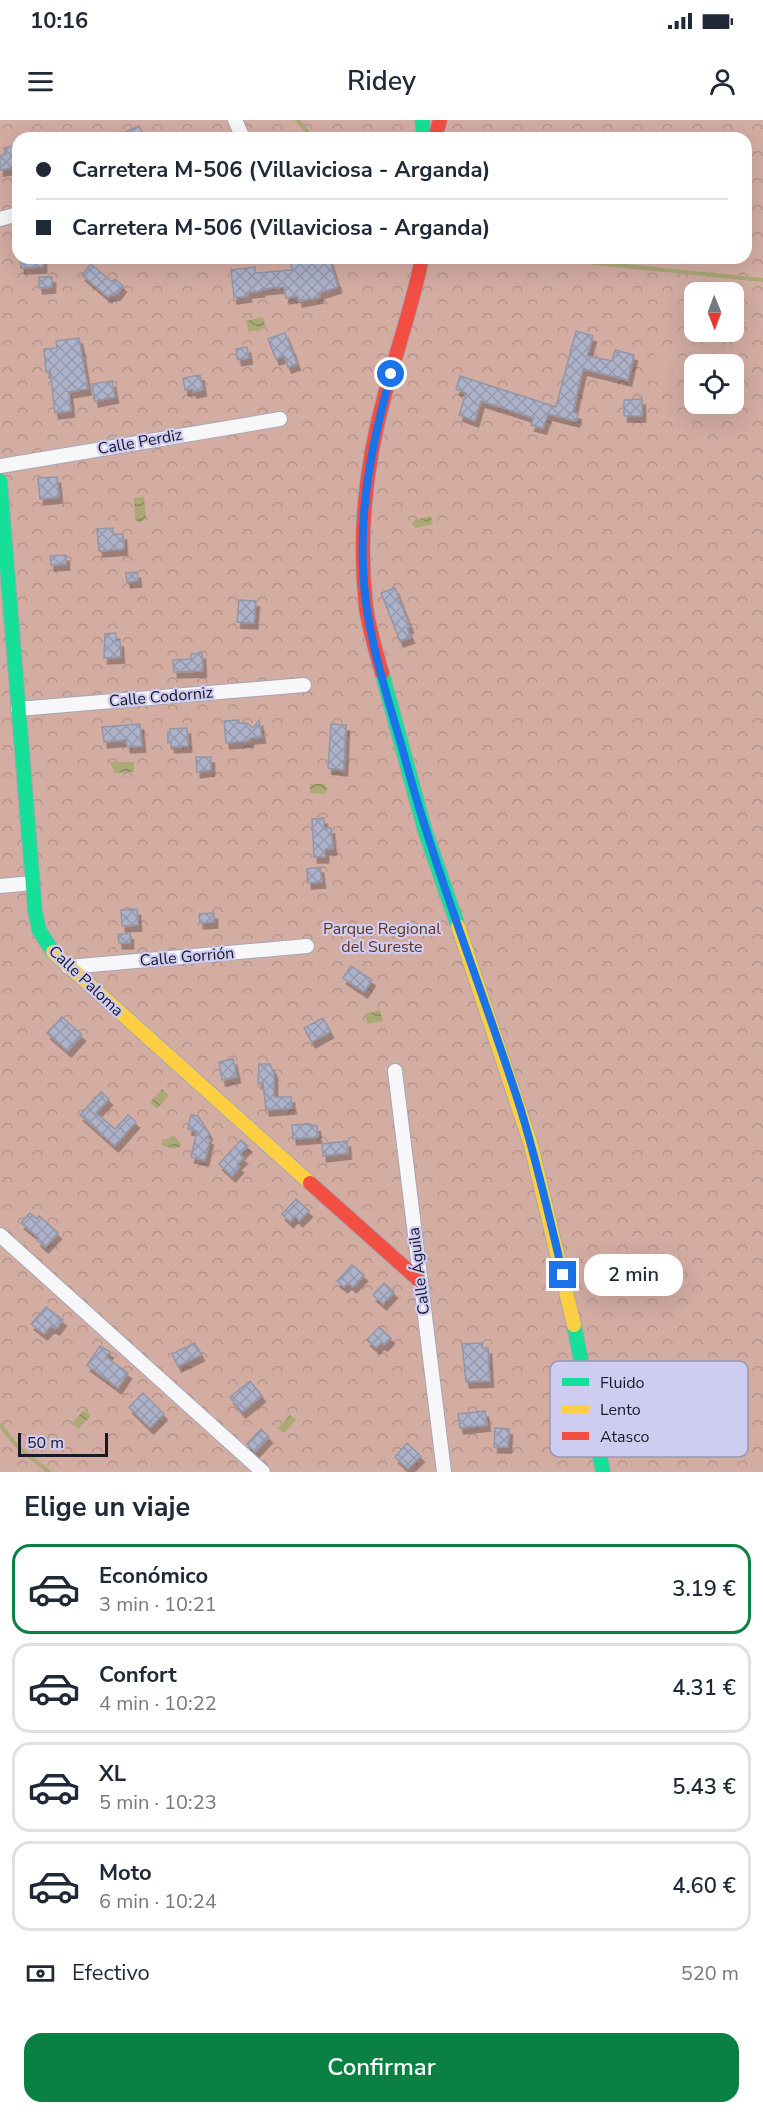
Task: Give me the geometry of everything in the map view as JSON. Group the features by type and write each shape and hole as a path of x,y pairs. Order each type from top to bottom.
{"main road":[{"path":"421,264 417,285 384,397 368,475 362,531 366,608 425,831 531,1145 582,1361"},
{"name":"Calle Paloma","path":"0,481 32,884 36,927 39,934 68,967 420,1281"},
{"path":"600,1457 603,1472"}],"street":[{"name":"Calle Perdiz","path":"0,466 280,419"},
{"name":"Calle Codorniz","path":"18,709 304,685"},
{"path":"0,886 32,884"},
{"name":"Calle Gorrión","path":"68,967 307,946"},
{"name":"Calle Águila","path":"395,1071 444,1472"},
{"path":"0,1235 263,1472"}],"green space":[{"name":"Parque Regional del Sureste","path":"0,120 763,120 763,1472 0,1472"},
{"path":"658,354 668,358 672,368 668,378 658,382 648,378 644,368 648,358"}],"water":[{"path":"263,317 266,328 249,332 246,321"},
{"path":"144,497 146,518 140,523 135,519 134,498"},
{"path":"431,516 433,524 416,528 412,525 414,520"},
{"path":"110,762 134,762 134,772 115,773"},
{"path":"310,784 324,784 326,792 324,794 310,793"},
{"path":"380,1010 383,1021 367,1024 365,1014"},
{"path":"162,1089 169,1095 157,1109 150,1103"},
{"path":"173,1135 181,1143 180,1147 174,1149 162,1145 162,1140"},
{"path":"84,1410 91,1416 78,1429 72,1423"},
{"path":"290,1415 296,1420 284,1433 278,1428"}],"building":[{"path":"139,126 142,132 125,132"},
{"path":"12,146 12,168 0,170 0,156 6,154 4,148"},
{"path":"21,264 43,264 43,267 21,268"},
{"path":"91,264 112,282 115,279 123,286 117,294 108,297 82,275"},
{"path":"291,264 331,264 338,287 319,293 320,297 299,301 298,296 286,298 284,287 261,289 261,291 248,292 248,296 234,298 231,270 255,267 255,273 292,270"},
{"path":"39,277 52,277 52,287 39,288"},
{"path":"576,331 593,336 587,356 612,361 615,350 634,355 628,380 583,369 573,412 578,414 576,421 548,414 543,428 531,425 534,418 481,401 475,421 459,415 466,393 456,389 460,376 556,407"},
{"path":"285,333 297,364 288,367 284,356 276,359 268,339"},
{"path":"79,338 88,389 69,392 71,411 55,413 50,371 46,372 44,349 57,348 56,341"},
{"path":"247,347 249,358 238,360 236,349"},
{"path":"200,375 203,390 193,392 193,389 185,390 183,378"},
{"path":"112,381 115,397 95,401 92,384"},
{"path":"642,399 642,416 624,416 624,400"},
{"path":"57,477 59,497 40,499 38,478"},
{"path":"113,528 113,535 123,534 124,549 99,551 97,529"},
{"path":"66,555 66,564 51,565 50,556"},
{"path":"137,572 138,581 127,582 126,573"},
{"path":"395,588 410,627 407,628 411,637 400,641 381,593"},
{"path":"239,600 256,601 254,623 237,622"},
{"path":"116,633 116,641 120,641 121,657 104,658 105,634"},
{"path":"202,653 203,671 174,672 173,660 191,659 191,654"},
{"path":"239,720 239,723 247,723 253,728 259,720 262,737 250,738 250,741 226,743 224,721"},
{"path":"140,724 142,746 127,747 126,740 104,742 102,727"},
{"path":"331,724 346,725 344,770 328,768"},
{"path":"187,728 188,746 171,747 171,742 168,743 170,729"},
{"path":"196,757 211,757 211,770 197,772"},
{"path":"324,818 324,828 331,828 333,849 325,849 325,857 314,857 312,819"},
{"path":"320,867 322,882 308,883 307,869"},
{"path":"137,909 138,925 122,926 121,910"},
{"path":"214,913 214,922 200,923 199,914"},
{"path":"118,934 130,934 130,943 119,943"},
{"path":"351,966 372,980 364,992 343,978"},
{"path":"62,1017 82,1035 68,1051 47,1033"},
{"path":"323,1018 330,1032 312,1042 304,1028"},
{"path":"233,1059 237,1077 222,1080 219,1062"},
{"path":"259,1064 270,1064 274,1073 274,1097 291,1097 292,1108 266,1110 263,1083 258,1083"},
{"path":"101,1092 109,1099 96,1113 115,1129 128,1115 136,1122 115,1146 80,1115"},
{"path":"191,1115 198,1116 209,1133 207,1138 210,1139 205,1160 191,1157 197,1131 188,1129"},
{"path":"292,1125 317,1126 318,1137 293,1139"},
{"path":"241,1140 248,1146 240,1155 244,1158 237,1164 240,1167 232,1176 219,1164"},
{"path":"347,1141 348,1153 323,1156 322,1144"},
{"path":"296,1199 309,1211 299,1221 295,1216 290,1222 282,1214"},
{"path":"30,1213 37,1219 39,1216 58,1233 45,1247 37,1240 39,1238 21,1223"},
{"path":"352,1265 364,1275 353,1287 348,1283 344,1287 337,1281"},
{"path":"384,1283 394,1292 383,1304 373,1295"},
{"path":"46,1307 63,1320 56,1329 51,1326 44,1334 31,1324"},
{"path":"379,1327 391,1338 384,1345 381,1343 376,1348 367,1340"},
{"path":"195,1343 201,1355 178,1366 172,1354"},
{"path":"482,1343 482,1348 488,1348 490,1381 466,1382 462,1344"},
{"path":"100,1346 110,1352 106,1357 128,1373 118,1388 87,1365"},
{"path":"250,1381 262,1396 242,1412 230,1397"},
{"path":"143,1393 164,1414 150,1428 129,1407"},
{"path":"485,1411 487,1425 460,1428 458,1414"},
{"path":"495,1428 509,1429 508,1447 494,1447"},
{"path":"261,1429 269,1437 255,1452 247,1444"},
{"path":"407,1443 421,1456 408,1469 395,1457"}],"waterway":[{"path":"297,120 308,132"},
{"path":"605,264 763,280"},
{"path":"0,1425 17,1446 49,1472"}],"traffic: fast":[{"path":"422,120 423,132"},
{"path":"0,481 35,911 39,930 53,952"},
{"path":"382,673 425,831 458,926"},
{"path":"574,1325 581,1361"},
{"path":"600,1457 603,1472"}],"traffic: slow":[{"path":"458,926 531,1145 574,1325"},
{"path":"53,952 310,1183"}],"traffic: jam":[{"path":"437,132 440,120"},
{"path":"382,673 366,607 363,553 365,500 378,420 421,264"},
{"path":"310,1183 420,1281"}],"route":[{"path":"391,374 375,437 364,502 362,531 366,608 425,831 520,1109 563,1275"}]}
